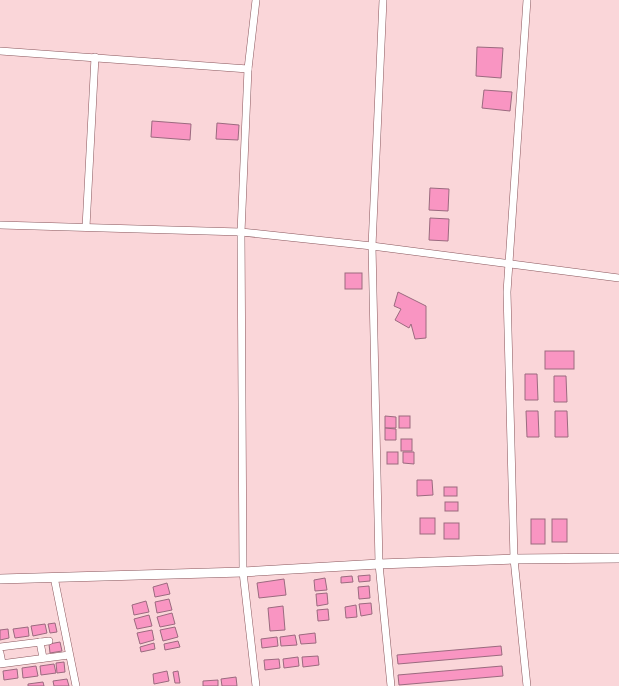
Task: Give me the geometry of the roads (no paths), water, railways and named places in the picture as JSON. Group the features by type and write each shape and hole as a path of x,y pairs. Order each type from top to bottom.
{"street":[{"path":"256,0 248,69 241,232 243,572 256,686"},
{"path":"383,0 372,246 379,564 392,686"},
{"path":"527,0 507,292 514,559 528,686"},
{"path":"0,51 248,69"},
{"path":"86,227 95,57"},
{"path":"0,225 241,232 372,246 619,278"},
{"path":"0,579 243,572 379,564 514,559 619,558"},
{"path":"54,577 76,686"},
{"path":"0,647 49,640"},
{"path":"40,642 43,658"},
{"path":"0,653 1,663 69,655"}]}
